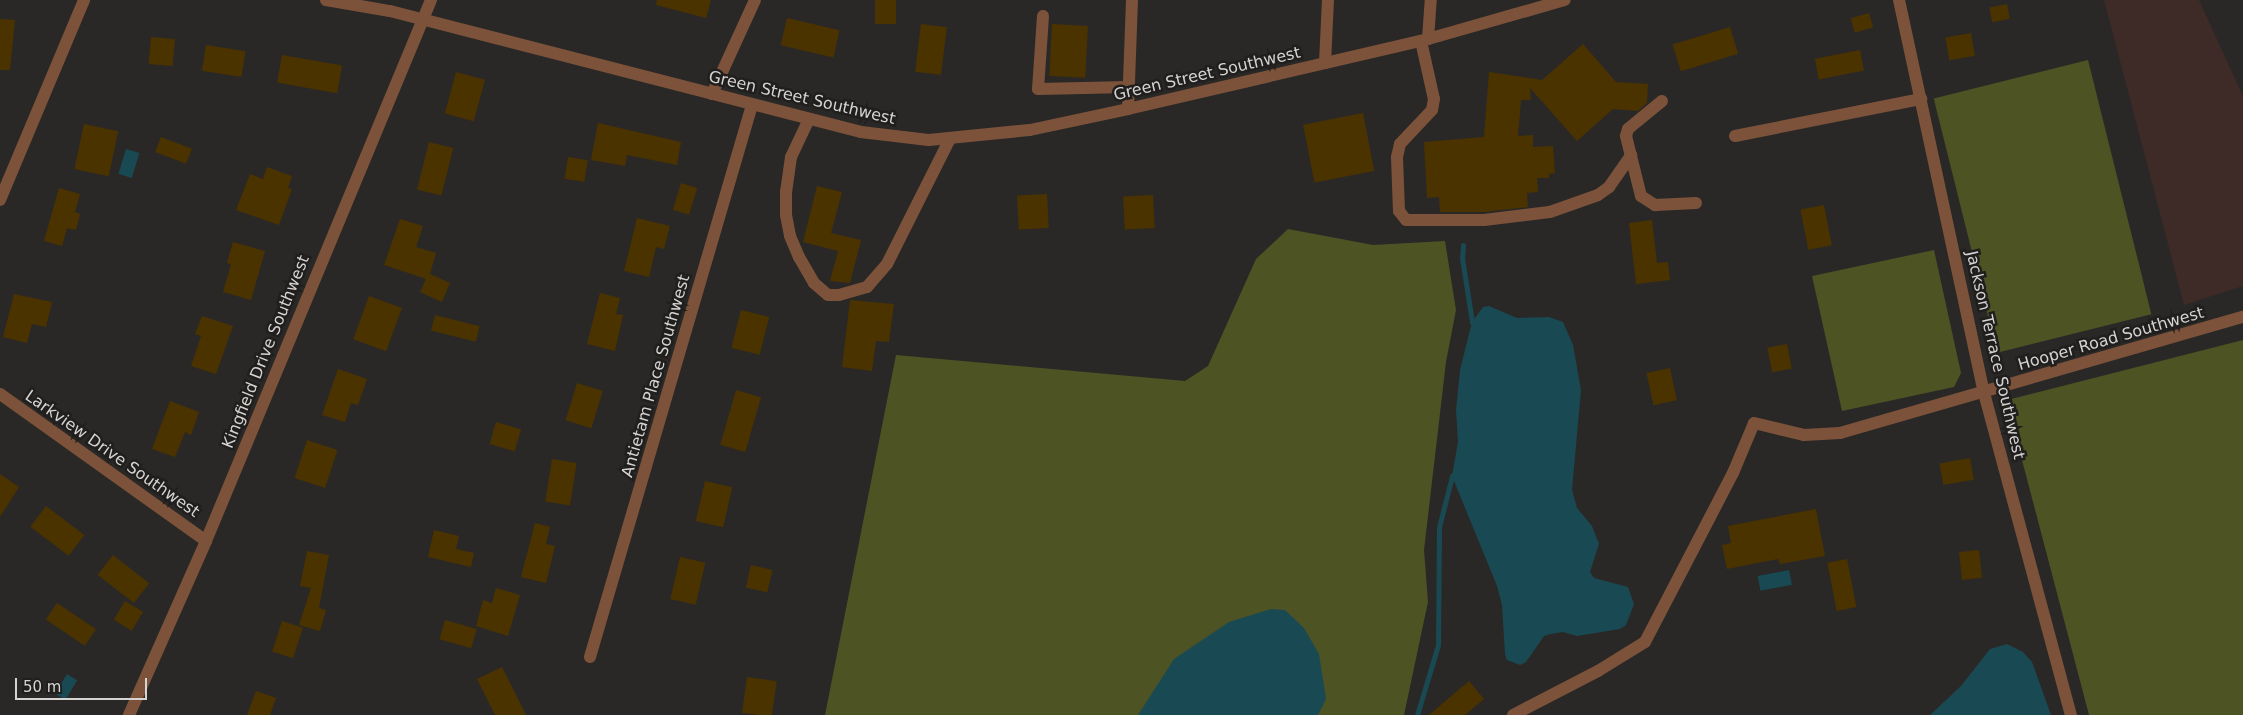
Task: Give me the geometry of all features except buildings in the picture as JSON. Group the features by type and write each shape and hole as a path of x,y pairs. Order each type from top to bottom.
{"street":[{"path":"0,200 84,0"},
{"name":"Green Street Southwest","path":"326,0 423,19 809,119 897,138 950,139 1030,130 1128,109 1425,40 1565,0"},
{"name":"Kingfield Drive Southwest","path":"129,715 206,541 432,0"},
{"path":"712,94 755,0"},
{"path":"1128,109 1132,0"},
{"path":"1325,63 1328,0"},
{"path":"1431,0 1425,40 1434,99 1432,110 1400,144 1397,157 1399,211 1406,220 1484,220 1550,212 1598,195 1609,187 1631,155"},
{"name":"Jackson Terrace Southwest","path":"1899,0 1984,393 2071,715"},
{"path":"1043,16 1038,88 1129,87"},
{"path":"1735,136 1921,99"},
{"path":"1662,101 1628,129 1626,136 1641,196 1646,202 1655,205 1696,204"},
{"name":"Antietam Place Southwest","path":"590,657 752,105"},
{"path":"809,119 791,157 786,191 786,215 790,236 798,257 814,282 828,294 839,295 868,286 887,264 950,139"},
{"name":"Hooper Road Southwest","path":"1513,715 1598,671 1644,642 1733,473 1754,423 1804,435 1840,433 2243,317"},
{"name":"Larkview Drive Southwest","path":"0,394 206,541"}],"shaded area":[{"path":"2104,0 2199,0 2243,96 2243,286 2184,305"}],"green space":[{"path":"2088,60 2151,314 1997,353 1934,98"},
{"path":"1288,229 1373,245 1445,241 1456,310 1446,362 1424,550 1428,602 1404,715 825,715 896,355 1185,381 1208,366 1256,259"},
{"path":"1934,250 1961,373 1954,387 1842,411 1812,276"},
{"path":"2243,340 2243,715 2089,715 2007,403 2011,399"}],"water":[{"path":"126,149 139,153 132,178 118,174"},
{"path":"1489,306 1517,318 1549,317 1563,322 1573,345 1581,390 1572,490 1577,508 1592,526 1599,544 1590,572 1594,578 1628,587 1634,604 1626,625 1620,629 1577,636 1563,632 1544,636 1526,662 1520,665 1507,660 1502,605 1497,586 1452,476 1458,442 1456,410 1460,370 1472,322 1483,307"},
{"path":"1789,570 1792,585 1760,591 1758,576"},
{"path":"1271,609 1285,610 1304,628 1319,654 1326,699 1318,715 1138,715 1174,659 1229,622"},
{"path":"2007,644 2023,652 2032,662 2051,715 1930,715 1961,686 1990,649"},
{"path":"67,674 77,680 65,700 55,694"}],"waterway":[{"path":"1463,245 1462,258 1472,322 1478,323"},
{"path":"1417,715 1438,645 1439,527 1452,476 1457,476"}]}
